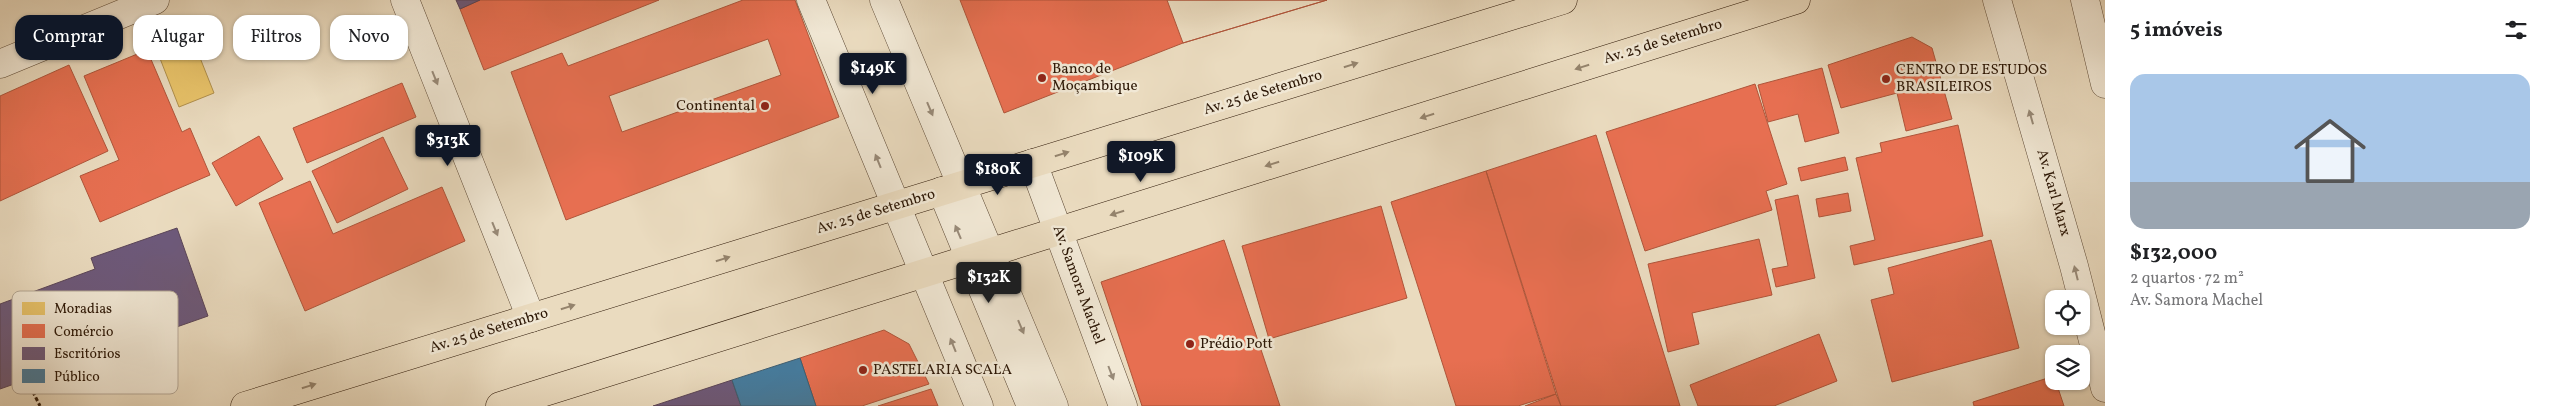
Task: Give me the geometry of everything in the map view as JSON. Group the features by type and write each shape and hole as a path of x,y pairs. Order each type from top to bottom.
{"main road":[{"name":"Av. 25 de Setembro","path":"245,406 1563,0"},
{"name":"Av. 25 de Setembro","path":"500,406 1796,0"}],"street":[{"path":"0,64 155,0"},
{"path":"404,0 531,318"},
{"path":"811,0 979,406"},
{"path":"884,0 952,188 980,256 1054,406"},
{"name":"Av. Karl Marx","path":"1997,0 2074,266 2105,388"},
{"path":"2084,0 2105,84"},
{"name":"Av. Samora Machel","path":"1033,163 1123,406"},
{"path":"980,256 1030,406"}],"path":[{"path":"34,394 40,406"}],"building: Moradias":[{"path":"161,60 201,60 214,93 179,107"}],"building: Comércio":[{"path":"480,0 659,0 484,70 460,9"},
{"name":"Continental","path":"743,0 795,0 839,117 566,220 511,72 562,53 568,66","holes":["768,39 781,75 622,132 609,96"]},
{"name":"Banco de Moçambique","path":"960,0 1327,0 1183,43 1004,113"},
{"path":"1167,0 1327,0 1183,43"},
{"name":"CENTRO DE ESTUDOS BRASILEIROS","path":"1912,37 1932,48 1952,119 1906,131 1897,93 1841,108 1828,65"},
{"path":"133,56 133,60 151,60 182,132 190,128 210,175 100,222 80,176 119,160 84,76"},
{"path":"69,65 108,151 0,201 0,96"},
{"path":"1822,68 1839,133 1805,142 1798,114 1768,122 1758,85"},
{"path":"402,83 416,117 307,163 293,128"},
{"path":"1755,84 1787,184 1766,191 1772,210 1645,251 1606,132"},
{"path":"1958,125 1983,236 1854,265 1850,246 1875,240 1856,158 1882,152 1880,143"},
{"path":"1596,135 1680,406 1561,406 1486,171"},
{"path":"259,136 283,179 236,206 212,163"},
{"path":"383,137 408,189 337,223 312,171"},
{"path":"1845,157 1848,170 1801,181 1798,168"},
{"path":"1486,171 1556,394 1518,406 1456,406 1391,202"},
{"path":"310,181 333,234 442,187 465,241 305,311 259,203"},
{"path":"1848,193 1851,211 1819,217 1816,199"},
{"path":"1798,195 1815,278 1776,287 1772,269 1788,266 1775,200"},
{"path":"1381,206 1407,298 1269,339 1242,246"},
{"path":"1759,239 1772,295 1692,313 1699,344 1668,352 1648,264"},
{"name":"Prédio Pott","path":"1224,240 1280,406 1142,406 1101,282"},
{"path":"1991,240 2019,348 1892,382 1871,300 1894,294 1888,268"},
{"name":"PASTELARIA SCALA","path":"884,330 909,344 929,384 862,406 816,406 800,358"},
{"path":"1819,334 1837,381 1774,406 1698,406 1690,385"},
{"path":"2045,379 2045,390 2059,390 2064,406 1974,406 1973,402"},
{"path":"931,389 938,406 878,406"},
{"path":"1556,394 1561,406 1525,406"}],"building: Escritórios":[{"path":"456,0 480,0 460,9"},
{"path":"177,228 208,316 178,327 178,291 35,291 95,269 91,258"},
{"path":"12,300 12,385 0,389 0,304"},
{"path":"732,380 741,406 653,406"}],"building: Público":[{"path":"800,358 816,406 741,406 732,380"}],"place":[{"name":"Banco de Moçambique","path":"1042,78"},
{"name":"CENTRO DE ESTUDOS BRASILEIROS","path":"1886,79"},
{"name":"Continental","path":"765,106"},
{"name":"Prédio Pott","path":"1190,344"},
{"name":"PASTELARIA SCALA","path":"863,370"}]}
